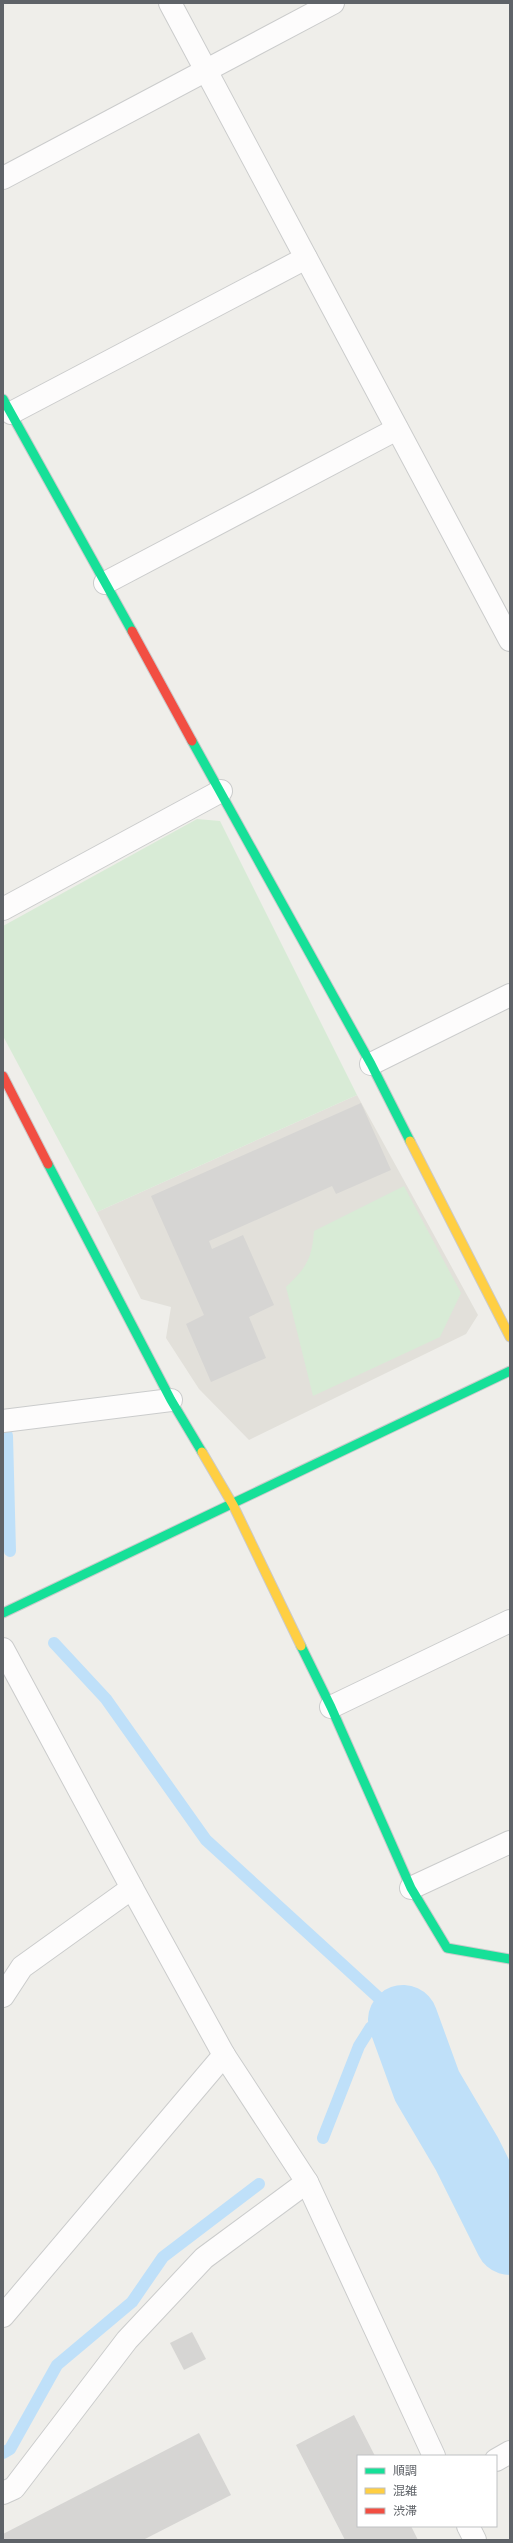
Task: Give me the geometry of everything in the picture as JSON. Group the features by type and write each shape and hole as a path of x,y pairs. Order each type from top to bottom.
{"street":[{"path":"170,3 510,640"},
{"path":"3,178 333,3"},
{"path":"306,258 7,406 370,1064 510,1337"},
{"path":"105,583 397,429"},
{"path":"3,909 220,791"},
{"path":"370,1064 510,995"},
{"path":"3,1076 171,1400 233,1505 331,1707 411,1888 446,1948 510,1959"},
{"path":"3,1613 233,1505 510,1371"},
{"path":"13,1420 171,1400"},
{"path":"331,1707 510,1621"},
{"path":"3,1649 224,2055 307,2182 434,2455"},
{"path":"411,1888 510,1842"},
{"path":"3,1996 12,1965 132,1888"},
{"path":"3,2316 224,2055"},
{"path":"3,2493 14,2488 127,2340 204,2258 307,2182"},
{"path":"497,2459 510,2452"},
{"path":"468,2527 474,2540"}],"shaded area":[{"path":"357,1095 478,1315 466,1334 249,1440 199,1389 166,1338 171,1307 141,1299 97,1212"}],"green space":[{"path":"197,819 220,821 357,1095 97,1212 3,1036 3,926"},
{"path":"404,1186 461,1293 440,1337 313,1396 286,1287 299,1274 310,1256 314,1231"}],"building":[{"path":"361,1103 391,1170 336,1194 332,1186 209,1241 212,1249 243,1235 274,1305 249,1317 266,1358 211,1382 186,1324 204,1315 151,1196"},
{"path":"192,2332 206,2359 184,2370 170,2343"},
{"path":"354,2415 374,2455 357,2455 357,2527 412,2527 418,2540 345,2540 296,2445"},
{"path":"199,2433 231,2495 143,2540 3,2540 3,2534"}],"waterway":[{"path":"3,1422 7,1436 10,1551"},
{"path":"54,1643 106,1699 206,1840 403,2020"},
{"path":"323,2138 359,2046 371,2027 403,2020"},
{"path":"403,2020 427,2086 467,2154 510,2240"},
{"path":"3,2453 10,2449 57,2365 132,2302 163,2257 259,2184"}],"traffic: fast":[{"path":"3,399 132,631"},
{"path":"192,741 371,1064 410,1141"},
{"path":"48,1164 171,1400 202,1452"},
{"path":"3,1613 510,1371"},
{"path":"301,1646 331,1707 411,1888 447,1948 510,1959"}],"traffic: slow":[{"path":"410,1141 510,1337"},
{"path":"202,1452 233,1505 301,1646"}],"traffic: jam":[{"path":"132,631 192,741"},
{"path":"3,1076 48,1164"}]}
